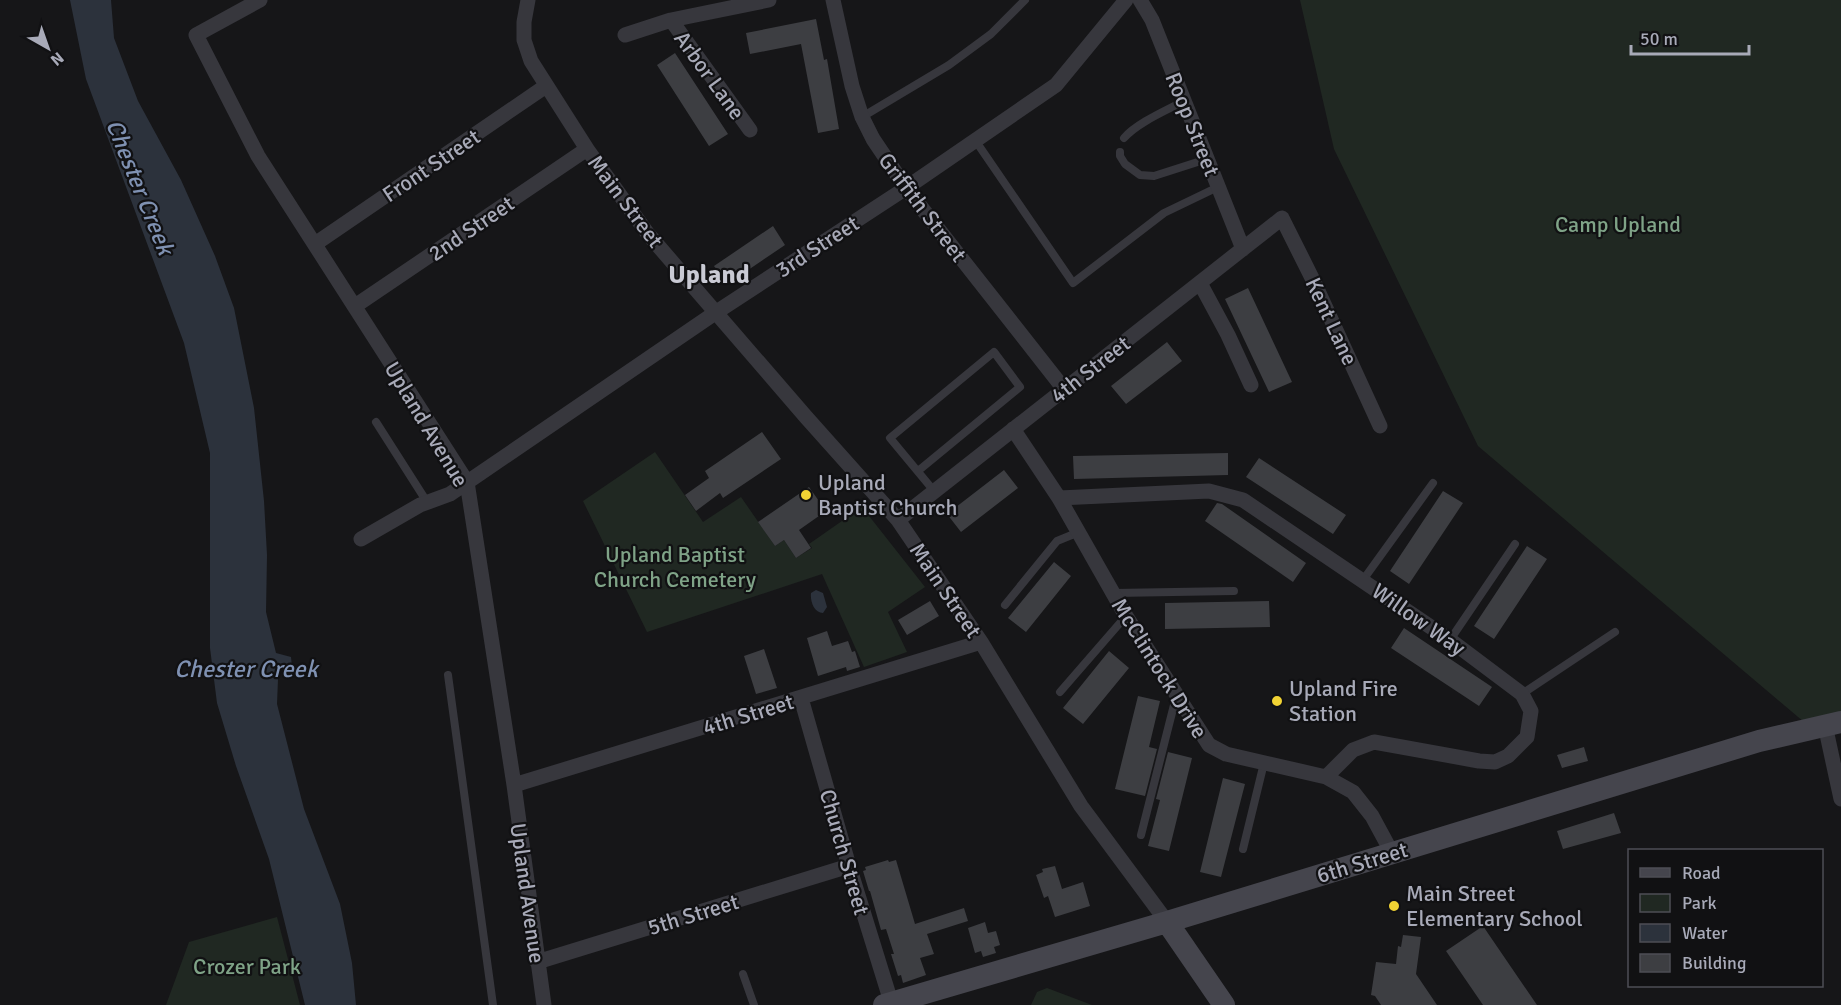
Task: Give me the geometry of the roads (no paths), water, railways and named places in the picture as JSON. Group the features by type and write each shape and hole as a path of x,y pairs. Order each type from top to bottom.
{"street":[{"name":"Upland Avenue","path":"260,0 195,35 258,156 467,482 514,784 544,1005"},
{"name":"Main Street","path":"528,0 524,40 531,61 587,150 648,234 898,520 981,642 1081,806 1167,922 1224,1005"},
{"path":"625,35 670,20 769,0"},
{"name":"Griffith Street","path":"833,0 852,86 862,117 873,139 906,188 1064,389"},
{"name":"3rd Street","path":"361,539 427,502 450,494 715,313 1056,86 1126,0"},
{"name":"Roop Street","path":"1140,0 1152,20 1243,249"},
{"name":"Arbor Lane","path":"670,20 750,130"},
{"name":"Front Street","path":"315,244 546,86"},
{"name":"2nd Street","path":"355,306 587,150"},
{"name":"4th Street","path":"898,520 1282,218"},
{"name":"Kent Lane","path":"1282,218 1380,426"},
{"path":"1200,283 1251,385"},
{"name":"McClintock Drive","path":"1013,429 1059,498 1112,593 1203,738 1213,748 1226,754 1326,777 1353,792 1372,816 1392,853"},
{"name":"Willow Way","path":"1059,498 1209,491 1244,500 1450,640 1521,694"},
{"name":"4th Street","path":"514,784 981,642"},
{"path":"1326,777 1353,750 1374,742 1495,762 1508,756 1527,737 1531,711 1521,694"},
{"name":"Church Street","path":"801,698 889,1004"},
{"path":"1833,723 1841,799"},
{"name":"6th Street","path":"889,1004 1167,922 1759,741 1833,723"},
{"name":"5th Street","path":"537,962 849,866"}],"lane":[{"path":"862,117 949,65 991,34 1025,0"},
{"path":"1124,138 1128,133 1184,101"},
{"path":"975,140 1073,283 1164,213 1218,187"},
{"path":"1120,152 1125,164 1140,175 1154,176 1207,159"},
{"path":"918,471 1020,387 994,352 890,438 934,491"},
{"path":"376,422 427,502"},
{"path":"1363,580 1433,483"},
{"path":"1005,605 1057,541 1078,532"},
{"path":"1450,640 1515,544"},
{"path":"1112,593 1234,591"},
{"path":"1060,692 1126,616"},
{"path":"1521,694 1615,632"},
{"path":"448,675 493,1005"},
{"path":"1141,835 1177,696"},
{"path":"1243,849 1264,763"},
{"path":"743,974 754,1005"}],"water":[{"name":"Chester Creek","path":"70,0 111,0 114,38 138,101 181,180 215,256 234,308 254,408 264,501 267,555 266,612 276,653 291,657 292,667 281,669 278,679 277,704 304,809 340,904 352,963 356,1005 305,1005 269,859 236,766 217,703 210,648 210,453 184,343 86,79"},
{"path":"816,590 823,593 827,607 823,613 815,609 811,600 811,593"}],"place":[{"name":"Upland Baptist Church","path":"806,495"},
{"name":"Upland Fire Station","path":"1277,701"},
{"name":"Main Street Elementary School","path":"1394,906"}],"district":[{"name":"Upland","path":"709,274"}],"park label":[{"name":"Camp Upland","path":"1618,224"},
{"name":"Upland Baptist Church Cemetery","path":"675,566"},
{"name":"Crozer Park","path":"247,966"}]}
